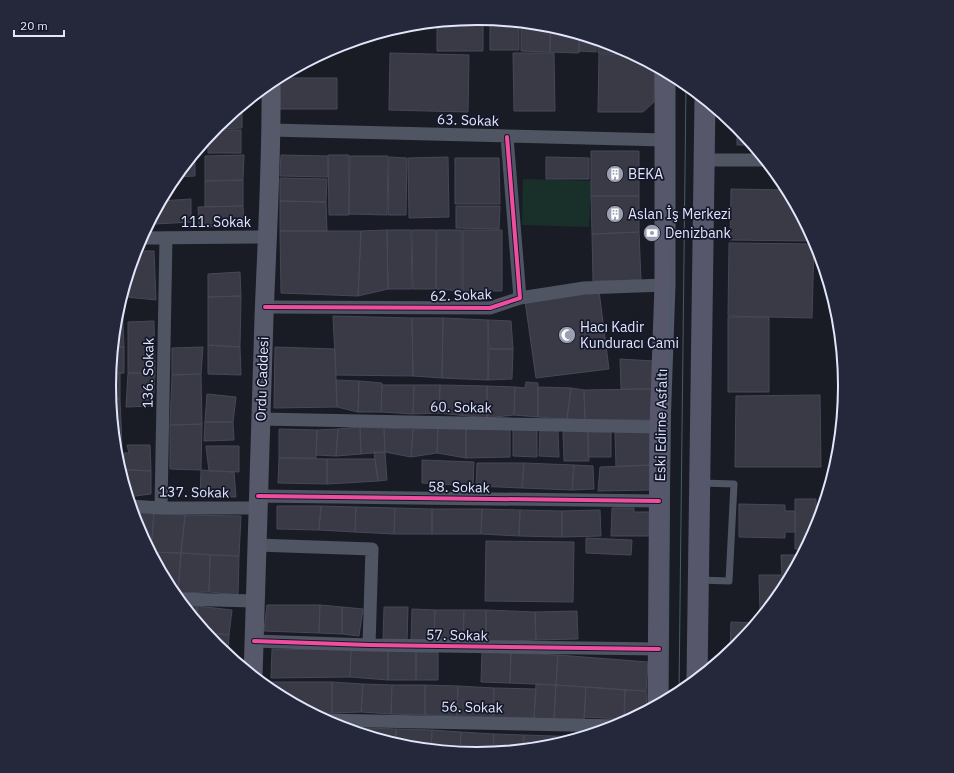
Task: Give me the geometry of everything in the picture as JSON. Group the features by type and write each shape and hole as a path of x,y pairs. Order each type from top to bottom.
{"main road":[{"name":"Eski Edirne Asfaltı","path":"658,700 660,427 665,285 664,140 666,78"},
{"name":"Ordu Caddesi","path":"251,668 254,641 268,237 271,90"},
{"path":"697,673 705,107"}],"street":[{"name":"63. Sokak","path":"271,130 664,140"},
{"path":"507,137 520,298"},
{"path":"704,160 759,160"},
{"name":"111. Sokak","path":"148,236 166,238 268,237"},
{"name":"136. Sokak","path":"161,508 166,238"},
{"name":"62. Sokak","path":"265,307 490,308 520,298 584,288 665,285"},
{"name":"60. Sokak","path":"261,419 660,427"},
{"name":"58. Sokak","path":"258,502 659,501"},
{"name":"137. Sokak","path":"136,506 161,508 258,502"},
{"path":"257,545 372,549 369,645"},
{"path":"185,599 255,601"},
{"name":"57. Sokak","path":"254,641 369,645 659,650"},
{"name":"56. Sokak","path":"340,720 601,726"}],"lane":[{"path":"699,580 729,582 734,484 700,483"}],"green space":[{"path":"523,179 591,181 589,227 522,225"}],"building":[{"path":"483,25 483,51 437,51 437,27"},
{"path":"490,26 519,28 519,50 490,50"},
{"path":"521,28 550,32 550,52 521,51"},
{"path":"551,33 571,37 571,39 579,40 579,53 550,52"},
{"path":"580,40 596,45 596,52 579,51"},
{"path":"598,46 615,53 598,53"},
{"path":"390,53 469,55 468,112 389,110"},
{"path":"513,53 554,53 555,111 514,111"},
{"path":"599,54 619,55 655,71 654,102 643,112 598,112"},
{"path":"288,78 337,78 337,109 278,109 278,85"},
{"path":"242,112 242,128 224,129"},
{"path":"222,130 241,130 241,153 208,153 208,145"},
{"path":"737,135 746,145 737,145"},
{"name":"BEKA","path":"591,151 639,151 639,196 591,196"},
{"path":"244,155 243,180 205,181 205,156"},
{"path":"281,155 328,156 328,177 280,176"},
{"path":"328,155 349,155 349,215 329,215"},
{"path":"350,156 388,156 387,215 349,214"},
{"path":"389,157 407,158 406,215 388,215"},
{"path":"448,157 449,217 409,218 408,158"},
{"path":"546,157 589,158 589,179 546,179"},
{"path":"455,158 499,158 500,204 455,204"},
{"path":"195,160 195,176 183,177"},
{"path":"280,178 327,179 326,202 280,201"},
{"path":"243,180 243,206 205,207 205,181"},
{"path":"731,189 780,190 808,241 730,240"},
{"name":"Aslan İş Merkezi","path":"591,196 639,196 639,232 592,234"},
{"path":"191,199 191,222 155,224 167,201"},
{"path":"280,201 326,202 327,231 280,231"},
{"path":"243,206 244,226 199,227 198,207"},
{"path":"456,206 500,206 499,229 456,228"},
{"path":"387,230 411,230 412,289 388,289"},
{"path":"387,230 388,289 358,296 361,231"},
{"path":"412,230 436,230 436,289 413,289"},
{"path":"437,230 462,230 462,291 436,289"},
{"path":"463,230 502,230 502,291 463,291"},
{"path":"280,231 361,231 358,296 281,293"},
{"path":"639,232 641,280 593,281 592,234"},
{"path":"729,243 809,244 814,255 812,318 728,316"},
{"path":"142,251 154,251 156,300 127,297"},
{"path":"240,272 241,296 208,297 208,274"},
{"name":"Hacı Kadir Kunduracı Cami","path":"599,291 609,369 536,378 525,301"},
{"path":"241,296 240,347 208,345 208,297"},
{"path":"124,308 123,323 121,323"},
{"path":"333,316 412,318 413,376 336,375"},
{"path":"728,317 769,317 769,392 728,392"},
{"path":"412,318 443,318 442,378 413,376"},
{"path":"443,318 488,320 488,380 442,378"},
{"path":"488,320 511,321 513,349 489,349"},
{"path":"154,321 155,373 128,373 128,322"},
{"path":"121,323 123,323 124,347 118,347"},
{"path":"208,345 240,347 241,375 208,374"},
{"path":"118,347 124,347 124,373 116,374"},
{"path":"203,347 201,374 172,375 172,348"},
{"path":"275,347 335,349 337,407 274,408"},
{"path":"489,349 513,349 512,379 488,380"},
{"path":"620,359 654,361 655,389 621,389"},
{"path":"116,373 120,373 120,399 116,399"},
{"path":"128,373 155,373 153,406 126,407"},
{"path":"201,374 202,424 170,425 172,375"},
{"path":"336,380 359,381 358,412 337,407"},
{"path":"359,381 382,383 381,412 358,412"},
{"path":"526,382 538,383 538,417 514,415 515,387 525,388"},
{"path":"382,385 414,385 413,414 381,412"},
{"path":"414,385 440,385 439,413 413,414"},
{"path":"440,385 487,386 487,418 439,413"},
{"path":"487,386 515,387 514,415 487,418"},
{"path":"538,387 571,388 567,419 538,417"},
{"path":"571,388 584,390 585,420 567,419"},
{"path":"655,389 655,420 585,420 584,390"},
{"path":"207,394 236,397 233,422 205,422"},
{"path":"820,395 821,467 735,467 736,396"},
{"path":"116,399 120,399 121,422 117,422"},
{"path":"117,422 121,422 121,449"},
{"path":"205,422 233,422 234,440 204,441"},
{"path":"202,424 201,470 170,469 170,425"},
{"path":"360,427 361,454 336,456 338,429"},
{"path":"360,427 384,428 385,452 361,454"},
{"path":"384,428 413,429 411,457 385,452"},
{"path":"438,428 437,453 411,457 413,429"},
{"path":"438,428 466,429 466,458 437,453"},
{"path":"510,428 510,457 466,458 466,429"},
{"path":"513,428 537,428 537,457 513,456"},
{"path":"279,429 317,430 316,458 279,458"},
{"path":"338,429 336,456 316,455 317,430"},
{"path":"540,429 558,431 559,457 539,456"},
{"path":"563,431 588,432 589,461 564,461"},
{"path":"588,432 611,432 611,457 588,457"},
{"path":"615,432 652,432 650,465 616,467"},
{"path":"127,445 150,445 151,471 125,470 124,453 129,453"},
{"path":"206,446 239,446 239,472 209,471"},
{"path":"374,452 385,452 387,480 378,481"},
{"path":"279,458 327,459 327,484 278,483"},
{"path":"327,459 375,459 378,481 327,484"},
{"path":"422,460 474,462 473,486 422,483"},
{"path":"477,463 524,463 522,488 476,486"},
{"path":"524,463 574,465 572,490 522,488"},
{"path":"574,465 593,466 594,489 572,490"},
{"path":"650,465 650,490 598,491 600,467"},
{"path":"125,469 151,471 151,494 133,496"},
{"path":"201,470 234,472 236,497 200,497"},
{"path":"795,499 816,499 816,511 811,525 799,549 795,549"},
{"path":"739,504 785,505 785,511 795,511 795,532 785,532 785,538 739,537"},
{"path":"277,506 321,506 319,530 277,529"},
{"path":"321,506 356,507 355,532 319,530"},
{"path":"356,507 395,508 394,534 355,532"},
{"path":"395,508 432,509 432,534 394,534"},
{"path":"612,508 634,508 634,512 653,512 653,536 611,536"},
{"path":"432,509 482,509 481,534 432,534"},
{"path":"482,509 520,510 519,536 481,534"},
{"path":"520,510 562,511 562,537 519,536"},
{"path":"600,510 601,536 562,537 562,511"},
{"path":"138,512 154,512 152,543"},
{"path":"154,512 185,515 181,553 156,552 152,543"},
{"path":"185,515 241,516 239,556 181,553"},
{"path":"586,538 632,540 631,555 586,553"},
{"path":"486,541 574,542 573,602 485,601"},
{"path":"156,552 181,553 178,590"},
{"path":"181,553 210,555 209,592 180,593 178,590"},
{"path":"210,555 239,556 238,595 209,592"},
{"path":"781,555 796,555 778,587 760,611 759,575 782,575"},
{"path":"267,605 320,605 319,633 264,631"},
{"path":"320,605 342,607 342,634 319,633"},
{"path":"189,606 197,606 196,615"},
{"path":"197,606 232,610 229,635 213,633 196,615"},
{"path":"342,607 363,609 359,636 342,634"},
{"path":"384,607 408,607 407,641 383,640"},
{"path":"412,609 435,610 434,640 411,640"},
{"path":"435,610 464,610 463,641 434,640"},
{"path":"464,610 486,610 486,642 463,641"},
{"path":"486,610 535,612 536,640 486,642"},
{"path":"577,611 578,639 536,640 535,612"},
{"path":"731,622 751,623 733,642 730,644"},
{"path":"213,633 229,635 228,649"},
{"path":"272,649 351,650 350,677 271,678"},
{"path":"351,650 388,651 388,680 350,677"},
{"path":"388,651 416,652 416,680 388,680"},
{"path":"416,652 438,652 438,680 416,680"},
{"path":"482,652 511,653 510,683 481,682"},
{"path":"511,653 558,655 556,685 510,683"},
{"path":"558,655 648,662 646,691 556,685"},
{"path":"271,682 332,682 332,713 317,711 296,700"},
{"path":"332,682 363,684 361,712 332,713"},
{"path":"363,684 392,685 391,714 361,712"},
{"path":"536,684 556,685 554,720 534,718"},
{"path":"392,685 425,685 425,715 391,714"},
{"path":"425,685 458,686 457,716 425,715"},
{"path":"556,685 586,687 584,722 554,720"},
{"path":"458,686 494,688 493,717 457,716"},
{"path":"586,687 625,690 624,716 618,719 584,717"},
{"path":"494,688 536,689 534,718 493,717"},
{"path":"625,690 646,691 647,706 624,716"},
{"path":"364,728 396,729 396,739 383,736 364,730"},
{"path":"396,729 432,730 431,745 396,739"},
{"path":"432,730 461,732 460,747 431,745"},
{"path":"461,732 494,734 493,747 460,747"},
{"path":"494,734 524,735 523,745 493,747"},
{"path":"524,735 553,736 553,740 523,745"},
{"path":"553,736 569,736 553,740"}],"tram line":[{"path":"667,694 674,83"},
{"path":"679,686 686,92"}],"cycle path":[{"path":"265,307 490,308 520,298 507,137"},
{"path":"258,496 659,501"},
{"path":"254,641 369,645 659,649"}],"place":[{"name":"BEKA","path":"615,174"},
{"name":"Aslan İş Merkezi","path":"615,214"},
{"name":"Denizbank","path":"652,233"},
{"name":"Hacı Kadir Kunduracı Cami","path":"567,335"}]}
